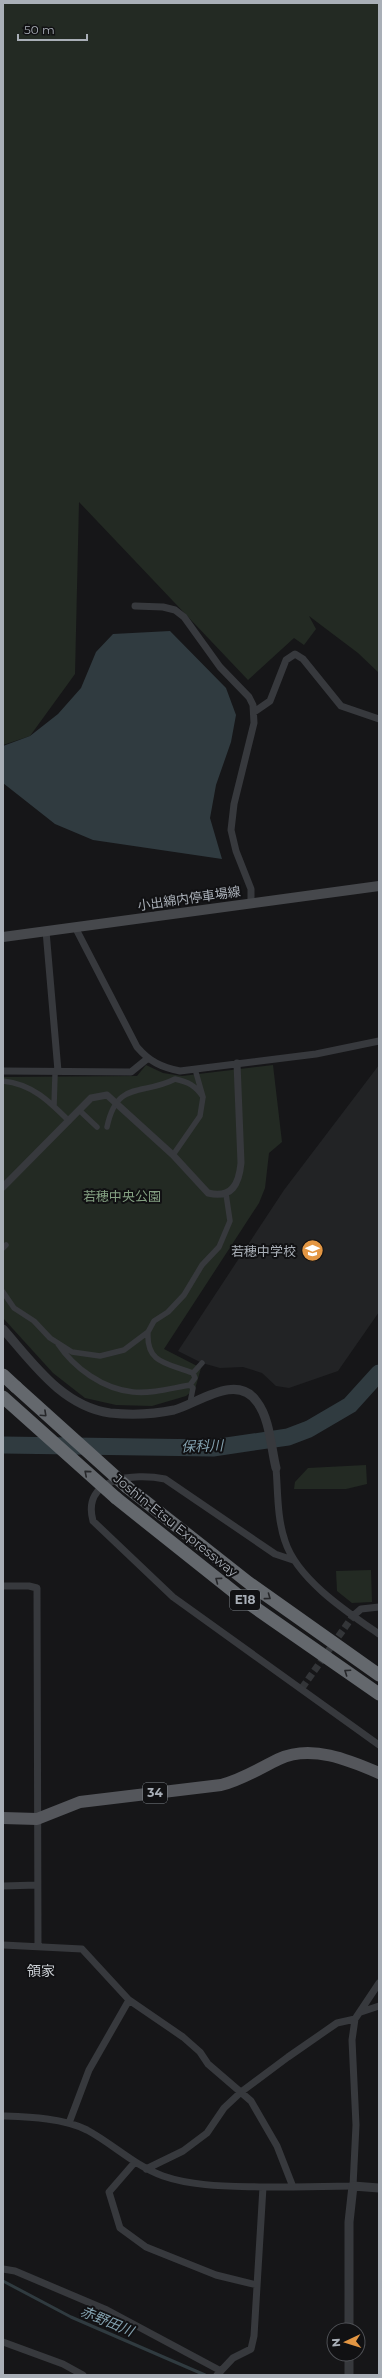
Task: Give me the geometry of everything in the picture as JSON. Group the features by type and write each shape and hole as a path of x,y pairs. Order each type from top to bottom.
{"highway":[{"name":"Joshin-Etsu Expressway","path":"3,1374 127,1487 249,1583 379,1675"},
{"name":"Joshin-Etsu Expressway","path":"3,1397 116,1498 244,1600 379,1694"}],"main road":[{"name":"小出綿内停車場線","path":"3,937 379,886"},
{"name":"34","path":"3,1818 37,1819 80,1802 229,1783 280,1758 303,1752 317,1753 379,1773"}],"street":[{"path":"135,606 163,607 175,610 184,617 220,667 249,697 254,712 254,723 234,804 231,830 236,851 251,889 251,903"},
{"path":"254,712 270,701 286,660 295,654 303,659 341,706 379,719"},
{"path":"75,927 127,1030 147,1059 160,1066 173,1069 195,1069 316,1054 379,1041"},
{"path":"46,931 56,1073 54,1106"},
{"path":"3,1071 56,1073 131,1072 147,1059"},
{"path":"3,1187 91,1098 99,1095 107,1095 117,1102 173,1155 208,1193 216,1195 226,1194 239,1180 241,1163 237,1063"},
{"path":"173,1155 200,1116 203,1097 195,1069"},
{"path":"107,1127 110,1114 117,1102 123,1095 136,1089 169,1083 174,1079 188,1082 197,1088 203,1097"},
{"path":"3,1081 21,1084 35,1090 69,1121"},
{"path":"79,1110 96,1127"},
{"path":"3,1292 14,1308 34,1321 56,1342 72,1352 100,1356 124,1350 148,1332 154,1321 168,1312 184,1295 202,1265 219,1248 230,1221 226,1194"},
{"path":"3,1329 54,1386 66,1396 110,1413 161,1412 222,1391 235,1390 246,1392 256,1400 263,1411 276,1468 280,1523 285,1542 293,1560 300,1570 353,1616 379,1634"},
{"path":"148,1332 147,1346 156,1359 193,1373"},
{"path":"56,1342 67,1358 99,1382 132,1392 160,1391 190,1385 195,1378 193,1373"},
{"path":"193,1373 202,1363"},
{"path":"190,1385 193,1388 190,1403"},
{"path":"293,1560 274,1554 165,1479 153,1477 126,1477 110,1483 98,1491 91,1500 90,1511 93,1521 173,1596 379,1745"},
{"path":"3,1586 29,1586 37,1588 38,1946"},
{"path":"353,1616 361,1609 379,1608"},
{"path":"3,1886 37,1885"},
{"path":"3,1945 82,1949 129,2000 188,2042 200,2052 208,2064 251,2101 263,2119 277,2146 293,2187"},
{"path":"349,2322 349,2222 353,2186 356,2124 352,2040 355,2019 379,1983"},
{"path":"69,2123 89,2070 129,2000"},
{"path":"361,2012 379,2006"},
{"path":"146,2169 183,2151 207,2133 224,2108 241,2092 337,2023 355,2019"},
{"path":"3,2116 69,2123 87,2130 146,2169 165,2176 206,2185 263,2188 353,2186 379,2188"},
{"path":"135,2162 109,2192 120,2228 146,2247 216,2275 257,2285"},
{"path":"3,2269 15,2270 107,2310 219,2373 234,2358 251,2349 254,2336 263,2188"},
{"path":"3,2342 63,2364 83,2375"},
{"path":"349,2362 349,2375"}],"shaded area":[{"path":"170,631 226,688 236,715 231,742 216,785 210,818 222,859 93,840 55,824 3,783 3,746 30,736 58,714 81,688 96,652 113,634"},
{"name":"若穂中学校","path":"379,1065 379,1312 338,1371 289,1388 276,1386 262,1373 243,1367 220,1368 202,1363 178,1351 284,1190"}],"green space":[{"path":"3,3 379,3 379,673 358,653 309,616 316,629 304,645 294,638 248,680 79,502 75,674 30,736 3,745"},
{"name":"若穂中央公園","path":"146,1065 163,1073 182,1076 273,1065 282,1142 269,1153 265,1188 259,1203 164,1349 201,1368 195,1389 186,1396 152,1406 116,1405 85,1398 53,1373 3,1318 3,1077 137,1076"},
{"path":"366,1465 367,1484 346,1489 294,1489 295,1482 308,1468"},
{"path":"371,1570 372,1602 352,1603 337,1591 336,1571"}],"waterway":[{"name":"保科川","path":"3,1445 213,1448 288,1437 309,1429 350,1405 379,1373"},
{"name":"赤野田川","path":"3,2281 71,2317 205,2375"}],"tunnel":[{"path":"302,1688 353,1616"}],"place":[{"name":"若穂中学校","path":"312,1251"}],"district":[{"name":"領家","path":"41,1971"}]}
